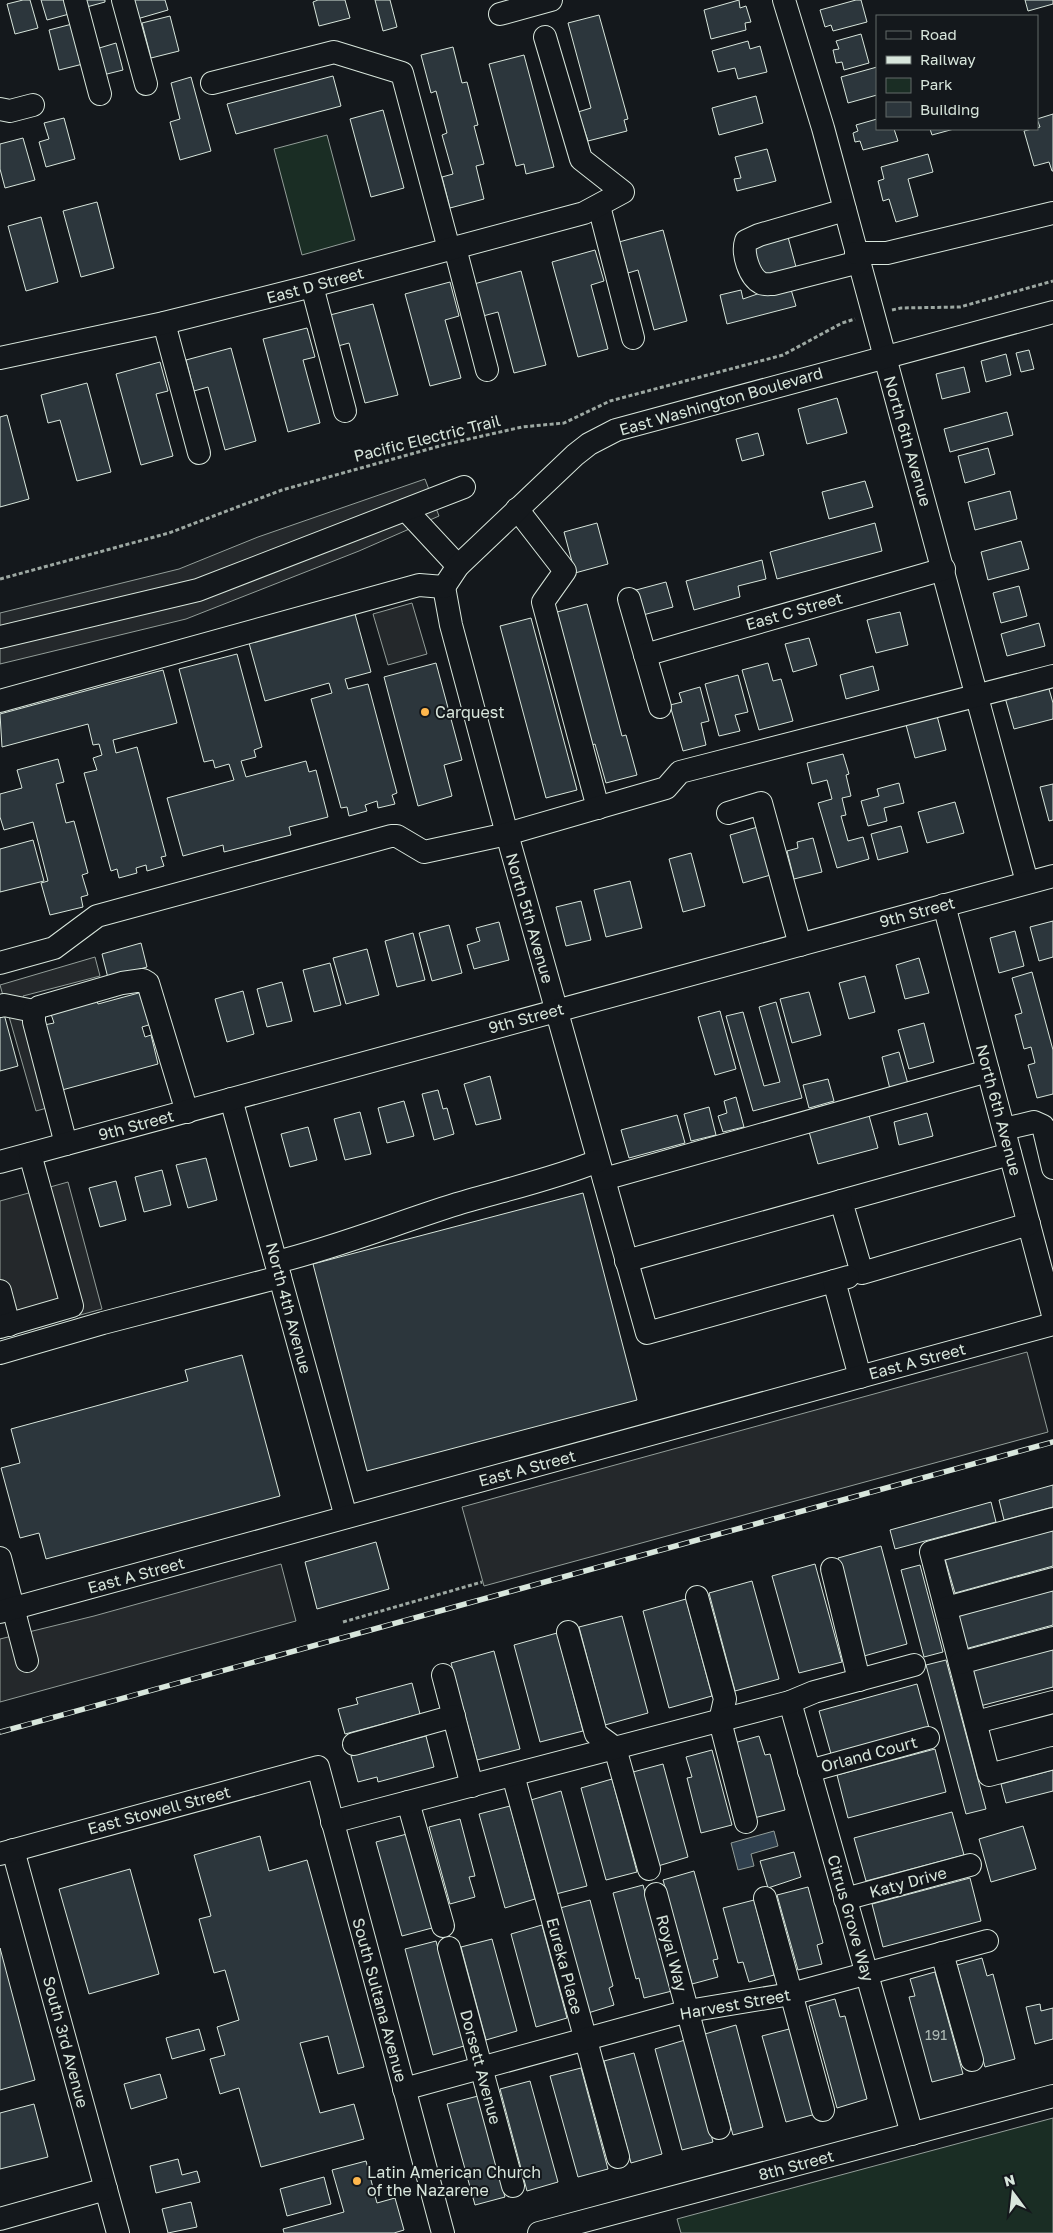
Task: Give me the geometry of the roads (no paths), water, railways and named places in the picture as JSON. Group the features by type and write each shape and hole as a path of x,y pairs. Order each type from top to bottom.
{"street":[{"path":"75,0 100,94"},
{"path":"123,0 146,84"},
{"path":"500,14 551,0"},
{"name":"North 6th Avenue","path":"784,0 823,128 884,356 944,569 1027,882"},
{"name":"East D Street","path":"0,358 164,323 452,249 584,213 623,192 581,159 545,36"},
{"path":"212,83 334,52 402,73 487,370"},
{"path":"0,109 10,111 33,104"},
{"path":"598,206 633,338"},
{"path":"845,210 759,235 746,241 748,264 754,278 762,284 773,284 858,258 887,253 1053,213"},
{"path":"312,286 345,412"},
{"name":"East Washington Boulevard","path":"444,587 458,566 575,455 589,444 616,430 884,356 1053,312"},
{"path":"164,323 199,453"},
{"path":"0,637 198,590 464,487"},
{"path":"406,510 458,566"},
{"path":"517,510 565,571 543,602 598,808"},
{"name":"East C Street","path":"645,655 944,569"},
{"path":"0,701 419,585 444,587"},
{"name":"North 5th Avenue","path":"444,587 451,625 507,834 647,1333 834,1281"},
{"path":"629,599 660,708"},
{"path":"0,963 54,948 96,916 391,836 397,836 424,852 507,834 666,788 680,772 1053,676"},
{"path":"728,813 761,803 800,945"},
{"name":"9th Street","path":"0,1162 1053,876"},
{"name":"North 6th Avenue","path":"944,905 1029,1224 1044,1244 1053,1315"},
{"path":"0,1006 4,1004 34,1010 122,983 144,980 148,983 151,990 187,1112"},
{"path":"34,1010 34,1022 66,1144"},
{"path":"0,1353 278,1269 312,1253 456,1205 575,1170 601,1170 988,1071"},
{"name":"North 4th Avenue","path":"231,1099 346,1517"},
{"path":"1004,1129 1034,1122 1042,1126 1053,1168"},
{"path":"0,1290 5,1326 72,1306 30,1154"},
{"path":"626,1260 1010,1154"},
{"path":"841,1201 862,1273"},
{"path":"860,1377 834,1281 1029,1224"},
{"name":"East A Street","path":"7,1610 1053,1324"},
{"path":"1053,1519 931,1552 989,1775 1053,1758"},
{"path":"0,1558 7,1610 27,1661"},
{"path":"832,1569 860,1680"},
{"path":"946,1608 1053,1579"},
{"path":"697,1597 725,1699 720,1720 746,1822"},
{"path":"568,1632 596,1734 615,1748 649,1869"},
{"path":"960,1663 1053,1638"},
{"path":"332,1822 790,1702 814,1692 914,1666"},
{"path":"443,1675 472,1786"},
{"name":"Citrus Grove Way","path":"790,1702 912,2134"},
{"path":"976,1722 1053,1702"},
{"path":"354,1744 454,1716"},
{"name":"Orland Court","path":"809,1771 928,1738"},
{"name":"South Sultana Avenue","path":"318,1766 443,2233"},
{"name":"East Stowell Street","path":"7,1852 318,1766"},
{"name":"Eureka Place","path":"513,1775 618,2157"},
{"path":"408,1802 443,1926"},
{"name":"South 3rd Avenue","path":"7,1852 118,2233"},
{"name":"Katy Drive","path":"845,1899 970,1865"},
{"name":"Royal Way","path":"656,1894 720,2128"},
{"path":"765,1898 823,2110"},
{"name":"Harvest Street","path":"404,2089 688,2012 791,1994 987,1941"},
{"name":"Dorsett Avenue","path":"449,1948 513,2186"},
{"path":"942,1953 972,2060"},
{"name":"8th Street","path":"539,2233 1053,2096"},
{"path":"0,2219 106,2189"}],"water":[{"path":"774,1831 778,1846 751,1854 754,1866 738,1870 731,1843"}],"railway":[{"path":"0,1732 1053,1442"}],"place":[{"name":"Carquest","path":"425,712"},
{"name":"Latin American Church of the Nazarene","path":"357,2181"}]}
